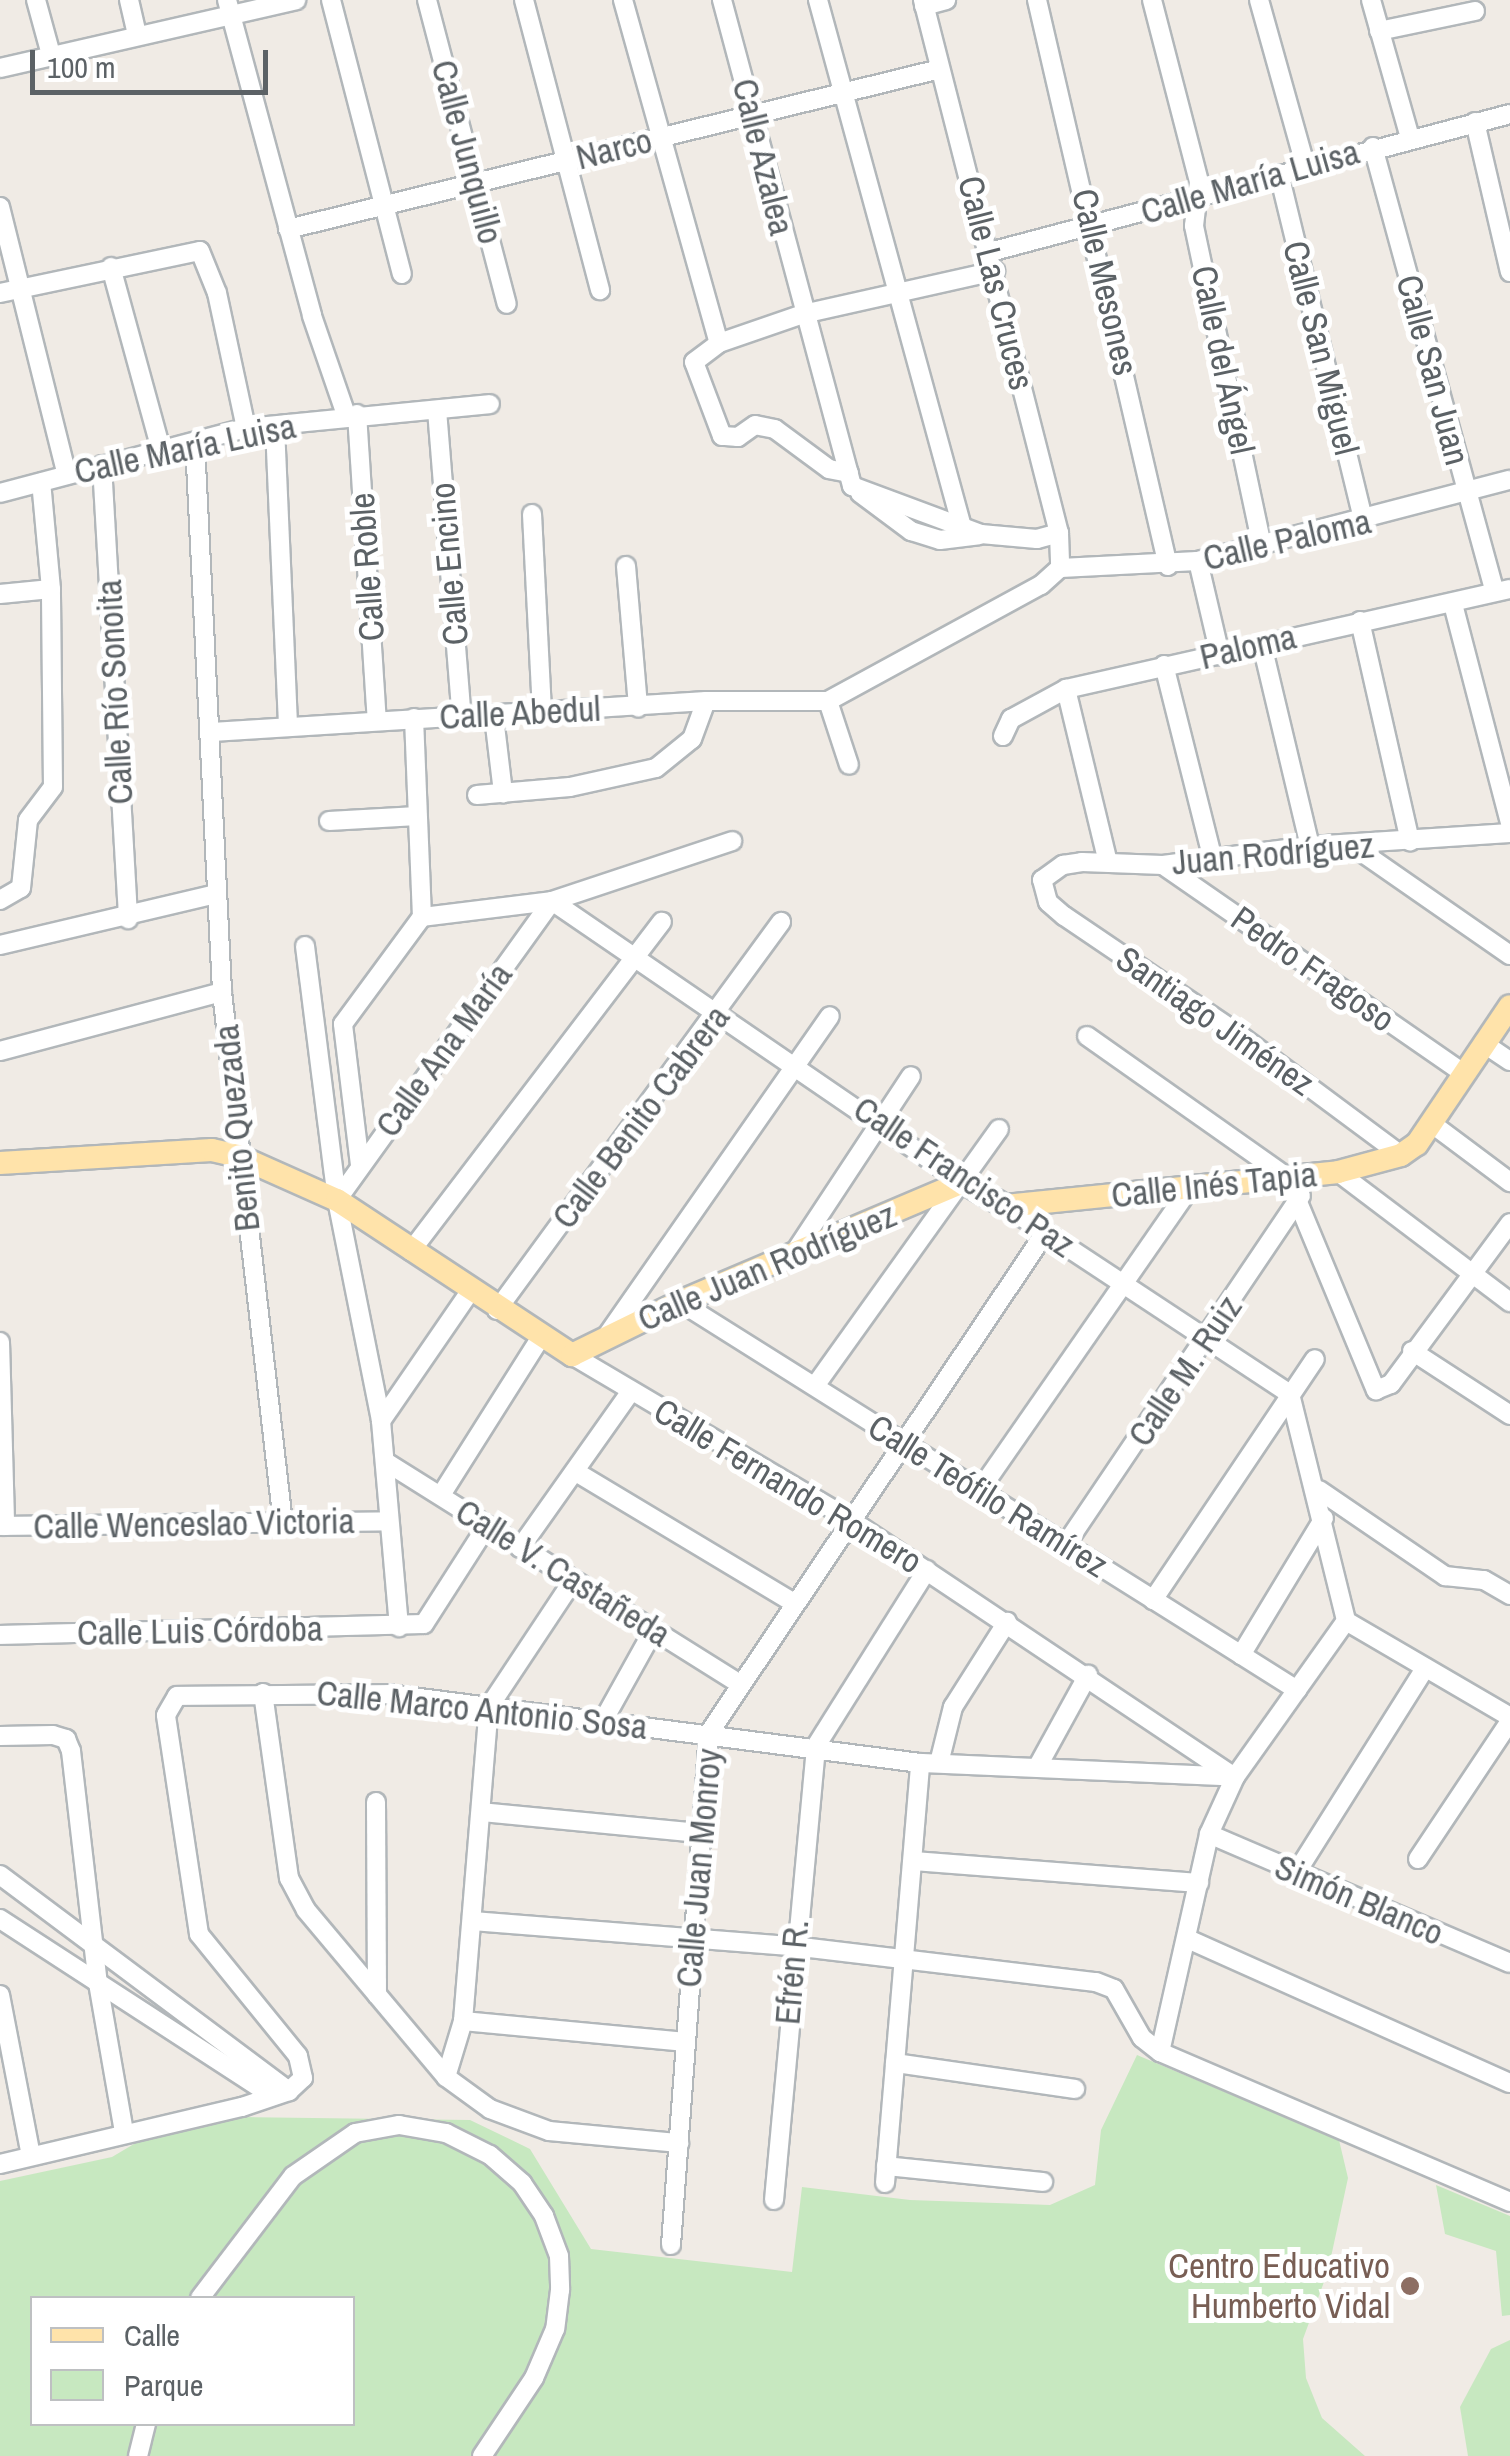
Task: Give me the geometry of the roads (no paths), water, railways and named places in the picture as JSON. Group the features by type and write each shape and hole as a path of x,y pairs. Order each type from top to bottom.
{"main road":[{"path":"1409,1149 1510,1006"},
{"name":"Calle Inés Tapia","path":"1006,1206 1190,1188 1294,1187 1409,1149"},
{"name":"Calle Fernando Romero","path":"0,1163 212,1150 238,1156 337,1200 498,1310 572,1355"},
{"name":"Calle Juan Rodríguez","path":"572,1355 680,1302 963,1182"},
{"name":"Calle Francisco Paz","path":"963,1182 1006,1206"}],"street":[{"path":"36,0 51,55"},
{"path":"128,0 137,36"},
{"path":"0,68 137,36 229,8 296,0"},
{"path":"330,0 402,274"},
{"name":"Calle Junquillo","path":"427,0 506,304"},
{"path":"524,0 600,290"},
{"path":"623,0 719,343 694,362 722,436 738,437 755,425 774,429 829,470 982,534"},
{"name":"Calle Azalea","path":"722,0 850,480"},
{"path":"818,0 962,527"},
{"path":"923,3 946,0"},
{"name":"Calle Mesones","path":"1037,0 1093,226 1168,566"},
{"name":"Calle del Ángel","path":"1152,0 1198,182 1194,226 1262,545"},
{"path":"1259,0 1306,165"},
{"path":"1370,0 1410,138"},
{"name":"Calle Las Cruces","path":"923,3 993,262 1059,533 1060,568"},
{"name":"Calle Roble","path":"229,8 288,229 352,414 377,720"},
{"path":"1379,31 1475,11"},
{"name":"Narco","path":"288,229 383,204 475,186 940,68"},
{"name":"Calle María Luisa","path":"719,343 803,314 897,294 1093,226 1196,196 1510,114"},
{"path":"1475,122 1510,272"},
{"name":"Calle San Juan","path":"1374,147 1466,494 1503,591"},
{"name":"Calle San Miguel","path":"1279,174 1364,523"},
{"path":"0,207 67,475"},
{"path":"0,293 200,251 217,293 246,428"},
{"path":"111,267 161,450"},
{"name":"Calle María Luisa","path":"0,493 246,428 352,414 490,404"},
{"name":"Calle Encino","path":"437,410 462,718"},
{"path":"275,427 288,724"},
{"name":"Benito Quezada","path":"195,443 222,992 282,1523"},
{"name":"Calle Río Sonoita","path":"102,465 128,918"},
{"path":"850,480 911,531 940,540 982,534 1037,539 1059,533"},
{"name":"Calle Paloma","path":"1060,568 1168,566 1198,561 1364,523 1510,480"},
{"path":"0,900 21,888 28,820 53,786 50,589 41,482"},
{"path":"532,514 542,712"},
{"path":"1198,561 1220,656"},
{"path":"626,566 638,707"},
{"path":"850,765 828,700 1041,585 1060,568"},
{"path":"0,594 50,589"},
{"name":"Paloma","path":"1003,736 1012,720 1066,689 1503,591"},
{"path":"1453,604 1510,823"},
{"path":"1360,621 1410,841"},
{"path":"1262,645 1310,846"},
{"path":"1164,665 1212,856"},
{"path":"1066,689 1108,862"},
{"name":"Calle Abedul","path":"212,732 288,724 494,717 706,701 828,700"},
{"path":"477,795 603,782 656,768 692,739 706,701"},
{"path":"494,717 503,793"},
{"path":"360,1165 343,1024 422,917 414,718"},
{"path":"328,821 417,816"},
{"name":"Juan Rodríguez","path":"1042,880 1063,865 1162,865 1310,846 1510,833"},
{"path":"422,917 552,901 732,841"},
{"path":"1352,846 1510,955"},
{"name":"Pedro Fragoso","path":"1162,865 1464,1073"},
{"name":"Santiago Jiménez","path":"1042,880 1048,902 1064,916 1409,1149"},
{"path":"0,945 128,918 216,894"},
{"name":"Calle Francisco Paz","path":"552,901 635,960 798,1065 963,1182"},
{"name":"Calle Ana María","path":"337,1200 552,901"},
{"path":"411,1250 662,922"},
{"name":"Calle Benito Cabrera","path":"498,1310 719,1013 781,922"},
{"path":"305,946 337,1200 386,1462 399,1627 424,1624 488,1526"},
{"path":"0,1052 222,992"},
{"path":"606,1337 830,1016"},
{"path":"1087,1036 1294,1187 1370,1385 1384,1390 1468,1274 1510,1225"},
{"path":"1483,1043 1510,1062"},
{"path":"791,1258 911,1076"},
{"path":"1431,1123 1510,1182"},
{"path":"815,1386 999,1129"},
{"path":"1338,1172 1510,1302"},
{"name":"Calle M. Ruiz","path":"1066,1544 1208,1339 1294,1187"},
{"path":"980,1490 1190,1188"},
{"name":"Calle Francisco Paz","path":"1006,1206 1290,1394"},
{"name":"Calle Juan Monroy","path":"671,2245 698,1834 709,1733 901,1441 1044,1233"},
{"path":"380,1421 471,1290"},
{"name":"Calle Teófilo Ramírez","path":"680,1302 1296,1690"},
{"path":"440,1495 542,1338"},
{"path":"0,1342 2,1526"},
{"path":"1412,1352 1510,1415"},
{"name":"Calle Fernando Romero","path":"572,1355 849,1519 1088,1675 1235,1778"},
{"path":"1154,1600 1315,1359"},
{"path":"520,1548 631,1390"},
{"path":"1290,1394 1319,1490 1346,1621 1510,1719 1418,1858"},
{"name":"Calle V. Castañeda","path":"386,1462 740,1684"},
{"path":"576,1472 794,1603"},
{"path":"1319,1490 1445,1576 1484,1580 1510,1595"},
{"path":"1241,1655 1324,1518"},
{"name":"Calle Wenceslao Victoria","path":"2,1526 388,1522"},
{"path":"816,1746 927,1570"},
{"path":"446,2076 463,2021 489,1707 572,1582"},
{"path":"1160,2052 1190,1940 1209,1834 1235,1778 1346,1621"},
{"path":"1007,1622 952,1707 930,1763 913,1861 902,1960 886,2175 1043,2182"},
{"name":"Calle Luis Córdoba","path":"0,1634 399,1627"},
{"path":"603,1721 653,1631"},
{"path":"1298,1870 1425,1668"},
{"path":"1039,1764 1088,1675"},
{"path":"263,1693 288,1878 377,1995 446,2076 490,2109 549,2131 679,2143"},
{"name":"Calle Marco Antonio Sosa","path":"280,2093 303,2078 298,2056 198,1934 168,1707 178,1696 389,1694 930,1763"},
{"path":"0,1736 66,1740 98,1949 98,1983 124,2132"},
{"name":"Efrén R.","path":"774,2200 793,1946 816,1746"},
{"path":"930,1763 1039,1764 1235,1778"},
{"path":"376,1802 377,1995"},
{"path":"481,1812 698,1834"},
{"name":"Simón Blanco","path":"1209,1834 1510,1963"},
{"path":"913,1861 1199,1883"},
{"path":"3,1883 98,1949 280,2093"},
{"path":"0,1919 280,2093"},
{"path":"472,1921 793,1946 1114,1989 1142,2038 1160,2052 1510,2202"},
{"path":"1190,1940 1510,2082"},
{"path":"0,1995 31,2156"},
{"path":"463,2021 686,2042"},
{"path":"895,2063 1075,2089"},
{"path":"0,2164 280,2093"},
{"path":"202,2296 293,2176 356,2133 399,2125 446,2132 490,2155 522,2183 544,2216 560,2256 560,2290 555,2329 534,2378 482,2456"},
{"path":"138,2456 146,2426"}],"place":[{"name":"Centro Educativo Humberto Vidal","path":"1410,2286"}]}
